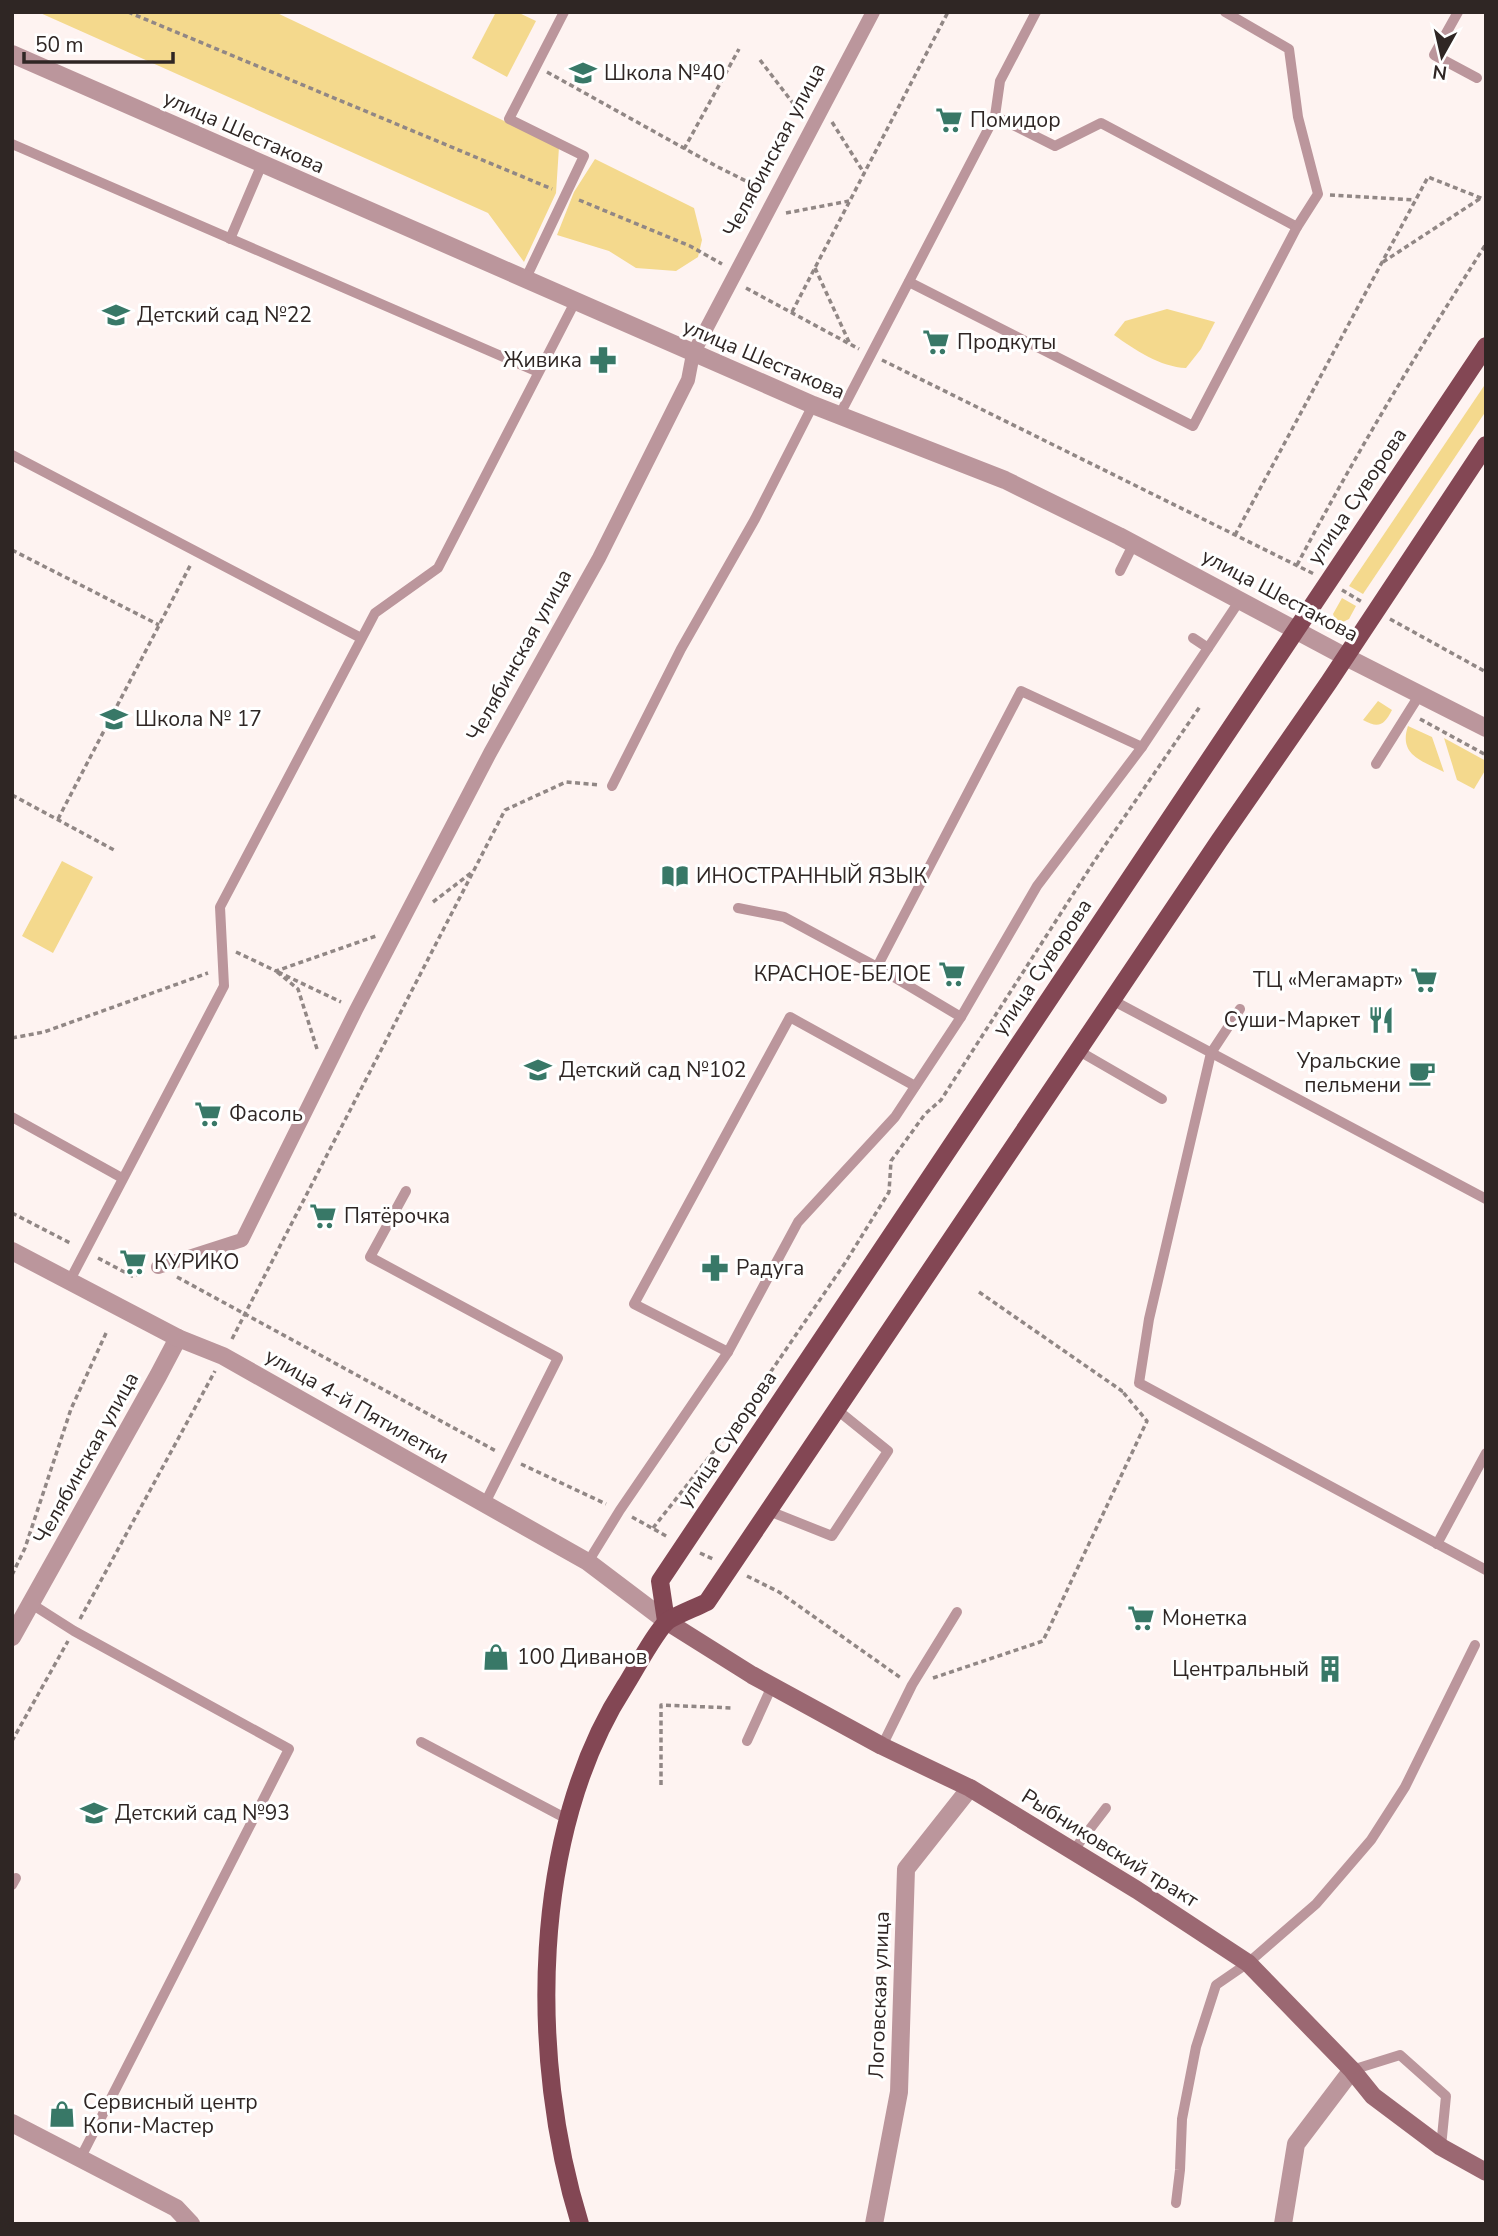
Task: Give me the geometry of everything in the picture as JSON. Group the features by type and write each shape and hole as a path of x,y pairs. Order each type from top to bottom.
{"main road":[{"name":"улица Суворова","path":"666,1621 660,1581 683,1545 1486,346"},
{"path":"580,2224 550,2083 546,1994 551,1898 567,1819 585,1765 611,1708 666,1621 708,1602 1486,445"},
{"name":"Рыбниковский тракт","path":"666,1621 772,1686 882,1746 970,1788 1248,1963 1352,2070 1373,2096 1441,2147 1486,2172"}],"street":[{"name":"Челябинская улица","path":"158,1267 242,1240 356,1010 491,753 599,558 688,380 693,354 873,12"},
{"name":"улица Шестакова","path":"12,54 693,354 839,416 1005,480 1134,543 1344,656 1486,728"},
{"name":"улица 4-й Пятилетки","path":"12,1251 178,1338 223,1356 588,1562 666,1621"},
{"name":"Челябинская улица","path":"12,1637 178,1338"},
{"name":"Логовская улица","path":"874,2224 899,2092 906,1869 970,1788"},
{"path":"1283,2224 1296,2144 1352,2070"},
{"path":"12,2123 176,2208 191,2224"}],"lane":[{"path":"525,280 584,156 509,118 564,12"},
{"path":"839,416 995,116 1000,81 1036,12"},
{"path":"909,282 1192,426 1297,227 1318,194 1298,117 1289,49 1225,12"},
{"path":"1458,12 1434,55 1477,78"},
{"path":"995,116 1055,146 1101,123 1297,227"},
{"path":"12,144 538,372"},
{"path":"230,239 262,164"},
{"path":"69,1282 224,986 220,906 375,613 438,568 575,302"},
{"path":"612,786 681,649 755,519 813,405"},
{"path":"12,455 361,638"},
{"path":"1120,571 1134,543"},
{"path":"588,1562 620,1510 728,1352 798,1223 895,1117 961,1017 1037,886 1142,747 1240,600"},
{"path":"1193,638 1209,648"},
{"path":"877,967 1021,691 1142,747"},
{"path":"1376,764 1420,694"},
{"path":"738,908 784,917 877,967 961,1017"},
{"path":"1112,1000 1486,1199"},
{"path":"1240,1009 1211,1053 1149,1319 1139,1384 1486,1570"},
{"path":"728,1352 634,1304 789,1017 915,1086"},
{"path":"1079,1051 1162,1100"},
{"path":"12,1117 122,1178"},
{"path":"406,1191 370,1257 558,1358 484,1505"},
{"path":"769,1511 832,1536 888,1451 836,1409"},
{"path":"1437,1544 1486,1453"},
{"path":"30,1603 74,1631 289,1749 81,2157"},
{"path":"882,1746 912,1685 957,1612"},
{"path":"1176,2203 1182,2119 1196,2048 1216,1985 1248,1963 1316,1904 1371,1840 1405,1787 1475,1645"},
{"path":"747,1741 772,1686"},
{"path":"421,1742 567,1819"},
{"path":"1073,1851 1106,1808"},
{"path":"1352,2070 1400,2055 1446,2096 1441,2147"}],"path":[{"path":"128,12 449,148 690,246 792,312 871,355 1328,581 1483,671 1486,663"},
{"path":"792,312 948,12"},
{"path":"684,149 739,49"},
{"path":"760,60 812,128"},
{"path":"536,66 684,149 776,196"},
{"path":"823,107 864,173"},
{"path":"1234,535 1428,177 1484,199"},
{"path":"1318,194 1415,200"},
{"path":"1381,263 1484,199"},
{"path":"765,217 849,201"},
{"path":"1296,565 1417,352 1486,244"},
{"path":"815,268 850,343"},
{"path":"12,550 159,625"},
{"path":"58,819 197,552"},
{"path":"653,1528 733,1427 845,1263 889,1192 891,1161 925,1114 941,1100 1095,860 1201,705"},
{"path":"1409,712 1486,755"},
{"path":"12,1741 223,1356 505,810 566,782 612,786"},
{"path":"12,795 114,850"},
{"path":"431,904 472,872"},
{"path":"276,971 399,928"},
{"path":"222,946 356,1010"},
{"path":"12,1038 44,1032 223,968"},
{"path":"276,971 298,989 325,1074"},
{"path":"12,1213 132,1276 158,1267 508,1458 620,1510 683,1545 779,1592 912,1685 1043,1642 1147,1421 1122,1391 979,1292"},
{"path":"12,1575 25,1548 71,1409 107,1331"},
{"path":"1122,1391 1139,1384"},
{"path":"661,1785 661,1705 732,1708"}],"shaded area":[{"path":"38,12 275,12 559,147 556,193 524,262 488,213"},
{"path":"496,12 517,12 536,21 507,77 472,58"},
{"path":"595,159 694,208 702,240 698,257 676,271 636,268 609,251 557,235 574,192"},
{"path":"1167,309 1215,322 1201,349 1186,368 1157,361 1114,335 1125,321"},
{"path":"1486,383 1486,411 1363,594 1349,586"},
{"path":"1342,598 1356,606 1349,619 1343,622 1335,619 1333,614"},
{"path":"1378,701 1392,710 1386,719 1377,725 1363,720"},
{"path":"1408,726 1432,737 1444,772 1421,761 1409,751 1406,744"},
{"path":"1444,738 1486,761 1486,769 1474,789 1457,780"},
{"path":"62,861 93,877 53,953 22,936"}],"place":[{"name":"Школа №40","path":"583,73"},
{"name":"Помидор","path":"949,120"},
{"name":"Детский сад №22","path":"116,315"},
{"name":"Продкуты","path":"936,342"},
{"name":"Живика","path":"603,360"},
{"name":"Школа № 17","path":"114,719"},
{"name":"ИНОСТРАННЫЙ ЯЗЫК","path":"675,876"},
{"name":"КРАСНОЕ-БЕЛОЕ","path":"952,974"},
{"name":"ТЦ «Мегамарт»","path":"1424,980"},
{"name":"Суши-Маркет","path":"1381,1020"},
{"name":"Детский сад №102","path":"538,1070"},
{"name":"Уральские пельмени","path":"1422,1073"},
{"name":"Фасоль","path":"208,1114"},
{"name":"Пятёрочка","path":"323,1216"},
{"name":"КУРИКО","path":"133,1262"},
{"name":"Радуга","path":"715,1268"},
{"name":"Монетка","path":"1141,1618"},
{"name":"100 Диванов","path":"496,1657"},
{"name":"Центральный","path":"1330,1669"},
{"name":"Детский сад №93","path":"94,1813"},
{"name":"Сервисный центр Копи-Мастер","path":"62,2114"}]}
